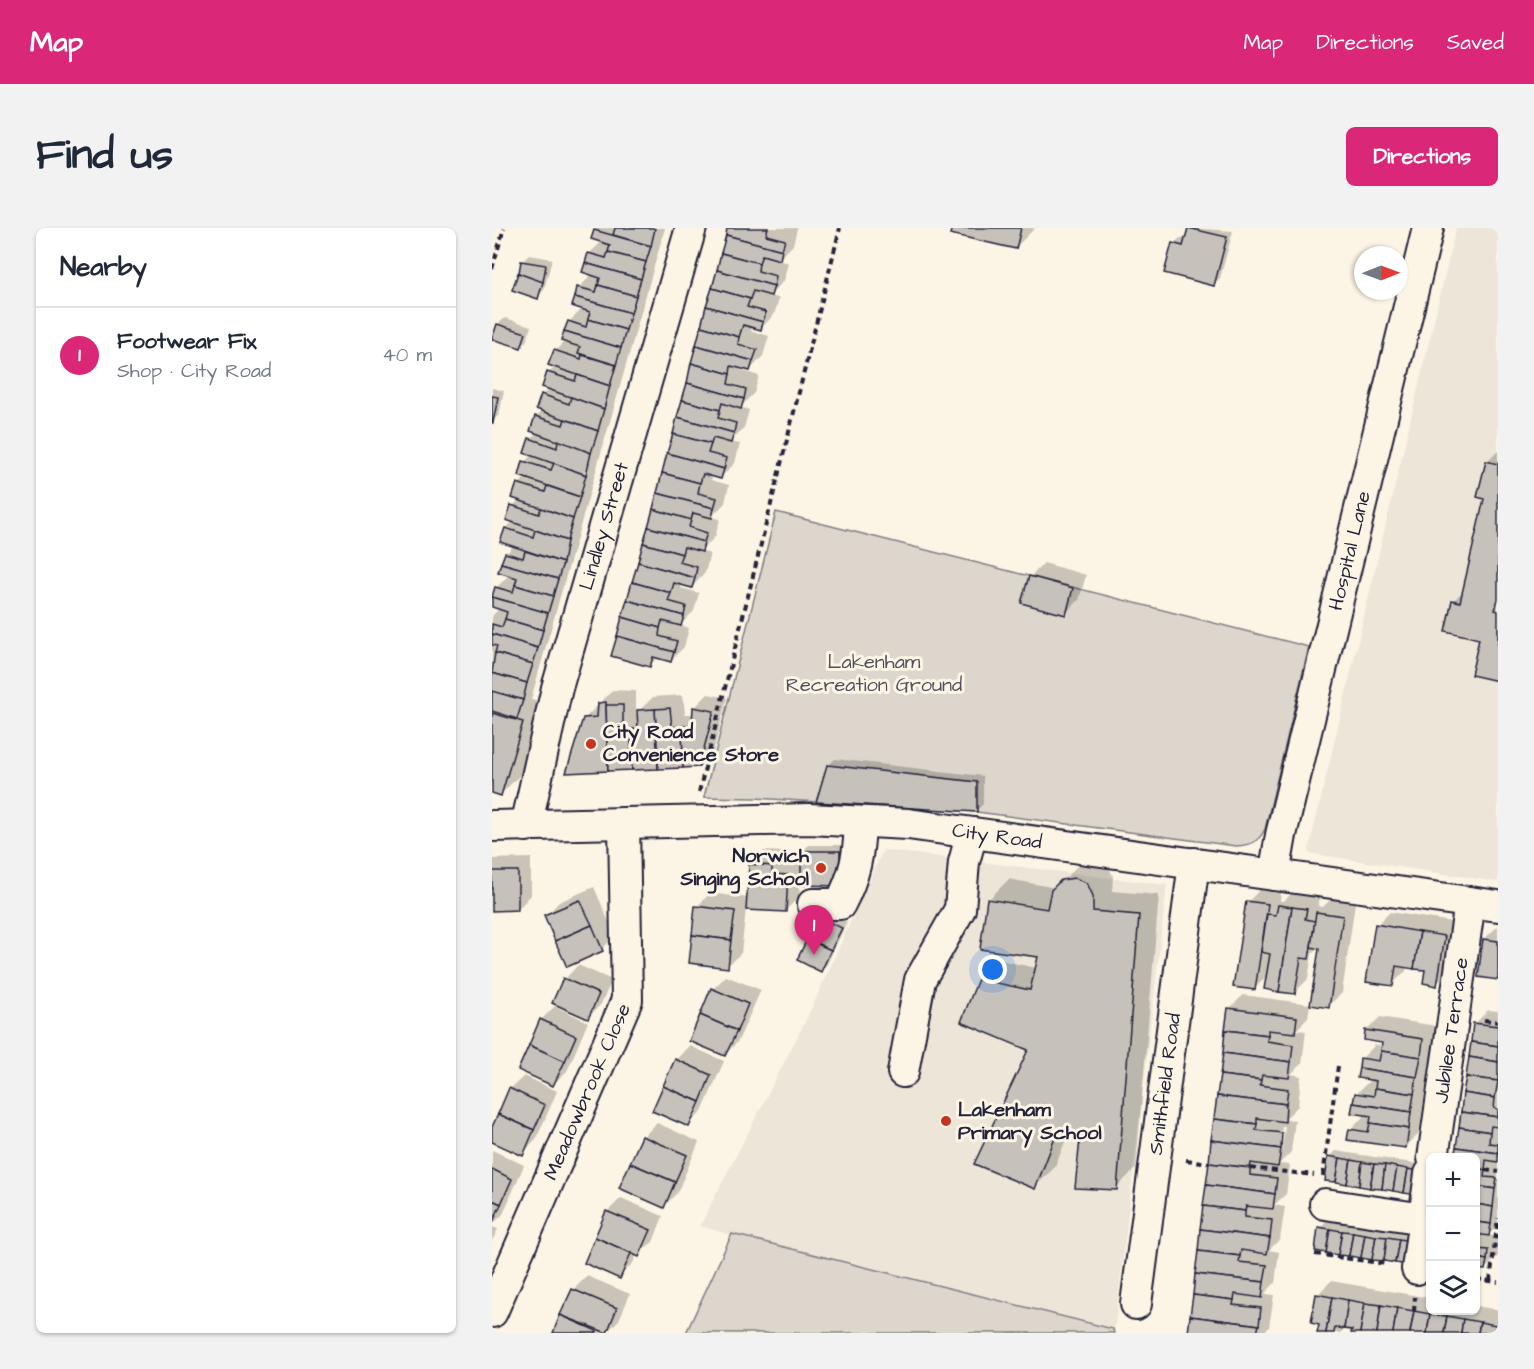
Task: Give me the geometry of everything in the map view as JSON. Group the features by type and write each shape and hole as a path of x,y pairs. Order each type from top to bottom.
{"street":[{"name":"Lindley Street","path":"526,826 557,688 691,228"},
{"name":"Hospital Lane","path":"1274,875 1281,835 1428,228"},
{"name":"City Road","path":"492,826 809,819 908,824 1484,904"},
{"path":"813,904 840,904 853,879 859,851 860,822"},
{"name":"Meadowbrook Close","path":"492,1312 627,1000 624,823"},
{"path":"903,1072 920,980 960,909 964,862 972,833"},
{"name":"Smithfield Road","path":"1136,1304 1194,863"},
{"name":"Jubilee Terrace","path":"1434,1153 1484,904"},
{"path":"1324,1190 1424,1219"},
{"path":"1417,1269 1426,1206"}],"path":[{"path":"492,269 504,228"},
{"path":"698,821 698,798 840,228"},
{"path":"1324,1190 1338,1066"},
{"path":"1485,1170 1498,1172"},
{"path":"1490,1281 1498,1218"},
{"path":"1315,1254 1417,1269"},
{"path":"1480,1280 1498,1282"}],"shaded area":[{"path":"1456,228 1498,228 1498,882 1308,853"},
{"name":"Lakenham Primary School","path":"883,850 1167,885 1114,1333 686,1333 731,1235 700,1226 808,1016"}],"green space":[{"name":"Lakenham Recreation Ground","path":"776,512 1309,647 1265,829 1260,837 1246,845 1236,846 977,812 704,797"},
{"path":"732,1234 1113,1329 1114,1333 686,1333"}],"building":[{"path":"615,228 655,229 651,246 613,235"},
{"path":"727,228 768,228 766,235 785,240 782,250 726,235"},
{"path":"952,228 1021,228 1016,249 950,234"},
{"path":"1188,228 1227,237 1214,286 1164,273 1172,243 1183,246"},
{"path":"594,230 651,246 646,262 608,252 610,245 591,239"},
{"path":"726,235 782,250 780,260 762,255 759,263 721,253"},
{"path":"608,252 646,262 641,279 585,263 588,253 606,258"},
{"path":"721,253 759,263 758,271 776,276 774,286 717,270"},
{"path":"521,261 546,265 543,282 518,278"},
{"path":"585,263 641,279 636,296 598,285 600,278 582,272"},
{"path":"717,270 774,286 771,296 753,291 750,299 712,288"},
{"path":"518,273 543,282 538,299 512,290"},
{"path":"598,285 636,296 631,313 575,297 577,287 596,292"},
{"path":"712,288 750,299 747,307 766,312 763,322 706,306"},
{"path":"575,297 631,313 626,330 588,319 590,312 572,306"},
{"path":"706,306 763,322 761,330 743,325 739,337 701,326"},
{"path":"588,319 626,330 621,348 564,331 568,321 586,327"},
{"path":"497,324 526,333 521,348 492,339"},
{"path":"701,326 739,337 738,344 757,350 753,361 696,345"},
{"path":"564,331 621,348 616,365 578,353 580,347 561,341"},
{"path":"696,345 753,361 750,371 731,366 730,374 691,363"},
{"path":"554,350 581,359 582,355 616,365 610,386 548,365"},
{"path":"691,363 730,374 728,384 746,389 744,399 687,383"},
{"path":"547,372 575,381 577,375 610,386 604,409 542,387"},
{"path":"687,383 744,399 741,409 722,403 720,410 682,400"},
{"path":"541,394 569,404 571,397 604,409 598,431 536,409"},
{"path":"492,396 498,397 493,423 492,423"},
{"path":"682,400 720,410 718,418 736,423 734,433 677,417"},
{"path":"535,416 563,425 565,419 598,431 591,453 530,431"},
{"path":"677,417 734,433 731,443 713,438 711,444 673,434"},
{"path":"673,434 711,444 708,453 727,458 724,469 667,453"},
{"path":"529,438 557,448 558,440 591,453 586,475 524,453"},
{"path":"667,453 724,469 721,479 703,474 700,483 662,473"},
{"path":"523,461 551,470 554,463 586,475 580,497 519,476"},
{"path":"1486,461 1498,464 1498,599 1495,610 1498,611 1498,681 1471,675 1479,639 1445,631 1452,600 1460,602 1484,499 1477,497"},
{"path":"662,473 700,483 698,493 717,498 714,508 657,493"},
{"path":"517,483 545,492 547,486 580,497 573,519 512,498"},
{"path":"657,493 714,508 712,518 693,513 691,520 653,509"},
{"path":"511,505 539,514 541,508 573,519 567,541 506,520"},
{"path":"653,509 691,520 689,527 707,533 704,542 648,527"},
{"path":"648,527 704,542 702,552 684,547 682,554 643,543"},
{"path":"505,528 533,537 535,530 567,541 563,563 500,542"},
{"path":"643,543 682,554 679,562 697,567 695,578 638,562"},
{"path":"525,551 563,563 558,579 501,563 505,553 523,558"},
{"path":"638,562 695,578 692,588 674,583 671,593 632,582"},
{"path":"501,563 558,579 553,596 515,585 517,578 498,572"},
{"path":"1029,576 1073,588 1066,615 1021,603"},
{"path":"632,582 671,593 668,601 686,606 684,616 627,600"},
{"path":"515,585 553,596 548,613 492,597 495,587 513,592"},
{"path":"492,597 548,613 543,630 505,619 507,612 492,607"},
{"path":"627,600 684,616 681,626 662,621 660,628 622,617"},
{"path":"622,617 660,628 659,636 677,641 674,652 617,636"},
{"path":"505,619 543,630 538,648 492,634 492,624 502,627"},
{"path":"492,634 538,648 533,664 495,653 497,646 492,645"},
{"path":"617,636 674,652 671,662 653,657 650,667 611,656"},
{"path":"495,653 533,664 527,683 492,673"},
{"path":"492,673 527,683 523,700 492,691"},
{"path":"492,691 523,700 517,719 492,711"},
{"name":"City Road Convenience Store","path":"606,702 608,771 566,773 583,718 597,717 598,703"},
{"path":"606,705 623,705 623,729 631,729 632,770 608,771"},
{"path":"693,707 714,711 699,767 683,768 682,726 692,726"},
{"path":"670,708 672,727 682,726 683,768 658,769 655,709"},
{"path":"655,709 658,769 632,770 631,729 638,729 637,710"},
{"path":"492,713 523,722 501,796 492,793"},
{"path":"827,765 977,782 977,812 816,802"},
{"name":"Norwich Singing School","path":"801,851 840,851 840,886 801,885"},
{"path":"749,864 772,866 772,874 788,875 786,912 746,910"},
{"path":"492,871 518,871 518,910 492,911"},
{"path":"1075,878 1087,883 1093,896 1093,911 1139,915 1117,1190 1075,1188 1080,1139 1057,1133 1035,1189 974,1164 1028,1050 961,1022 978,979 1030,990 1038,957 980,949 987,899 1047,909 1051,890 1061,880"},
{"path":"580,900 592,925 555,941 544,915"},
{"path":"1246,901 1268,904 1255,990 1233,987"},
{"path":"1278,905 1292,907 1279,992 1264,989 1270,954 1261,952 1267,914 1276,915"},
{"path":"695,906 735,911 731,940 692,935"},
{"path":"1292,907 1307,909 1305,919 1315,921 1309,959 1301,958 1295,994 1279,992"},
{"path":"1316,912 1343,916 1329,1008 1310,1005 1319,949 1311,947"},
{"path":"818,917 842,928 831,950 807,939"},
{"path":"1375,924 1420,932 1414,969 1396,966 1393,986 1366,982"},
{"path":"592,925 603,951 567,967 555,941"},
{"path":"1420,932 1445,936 1437,986 1423,983 1425,970 1414,969"},
{"path":"692,935 731,940 728,968 689,963"},
{"path":"807,939 831,950 821,972 797,960"},
{"path":"1483,939 1498,941 1498,980 1478,977"},
{"path":"563,978 599,994 588,1019 552,1003"},
{"path":"711,988 748,1004 737,1031 700,1015"},
{"path":"1228,1008 1297,1017 1295,1033 1268,1030 1268,1035 1225,1030"},
{"path":"700,1015 737,1031 725,1056 689,1041"},
{"path":"540,1019 576,1036 565,1061 529,1045"},
{"path":"1473,1023 1498,1026 1498,1046 1471,1042"},
{"path":"1225,1030 1268,1035 1267,1041 1293,1045 1291,1062 1223,1053"},
{"path":"1365,1030 1423,1039 1421,1057 1381,1051 1382,1043 1364,1040"},
{"path":"1471,1042 1498,1046 1498,1062 1469,1057"},
{"path":"529,1045 565,1061 553,1086 518,1070"},
{"path":"1381,1051 1421,1057 1417,1077 1359,1068 1360,1058 1379,1061"},
{"path":"1223,1053 1291,1062 1289,1078 1262,1075 1261,1080 1220,1075"},
{"path":"1469,1057 1498,1062 1498,1081 1466,1077"},
{"path":"675,1059 711,1075 700,1102 663,1086"},
{"path":"1359,1068 1417,1077 1414,1094 1375,1088 1376,1081 1357,1078"},
{"path":"1220,1075 1261,1080 1260,1085 1288,1089 1286,1104 1217,1096"},
{"path":"1466,1077 1498,1081 1495,1098 1463,1093"},
{"path":"663,1086 700,1102 689,1127 652,1111"},
{"path":"509,1088 545,1105 534,1130 498,1114"},
{"path":"1375,1088 1414,1094 1411,1112 1353,1103 1355,1093 1374,1096"},
{"path":"1463,1093 1495,1098 1494,1108 1498,1109 1498,1117 1461,1112"},
{"path":"1217,1096 1286,1104 1285,1122 1257,1118 1257,1124 1214,1119"},
{"path":"1353,1103 1411,1112 1409,1129 1370,1123 1371,1116 1351,1113"},
{"path":"1461,1112 1498,1117 1498,1127 1491,1126 1490,1132 1459,1127"},
{"path":"498,1114 534,1130 523,1156 492,1142 492,1127"},
{"path":"1214,1119 1257,1124 1256,1130 1282,1133 1281,1149 1211,1140"},
{"path":"1370,1123 1409,1129 1406,1148 1347,1140 1349,1129 1368,1132"},
{"path":"1459,1127 1490,1132 1489,1143 1498,1144 1498,1153 1456,1147"},
{"path":"642,1136 687,1155 675,1182 630,1163"},
{"path":"1211,1140 1281,1149 1278,1167 1251,1163 1250,1168 1209,1163"},
{"path":"1456,1147 1498,1153 1498,1162 1486,1160 1485,1170 1480,1169 1480,1153 1455,1153"},
{"path":"1328,1156 1340,1158 1336,1182 1325,1181"},
{"path":"1340,1158 1351,1160 1347,1184 1336,1182"},
{"path":"1351,1160 1362,1162 1359,1186 1347,1184"},
{"path":"1362,1162 1374,1164 1370,1188 1359,1186"},
{"path":"630,1163 675,1182 664,1208 619,1188"},
{"path":"1209,1163 1250,1168 1250,1175 1277,1178 1275,1194 1206,1185"},
{"path":"1374,1164 1385,1165 1382,1189 1370,1188"},
{"path":"1385,1165 1397,1167 1393,1191 1382,1189"},
{"path":"1397,1167 1408,1169 1404,1193 1393,1191"},
{"path":"492,1169 512,1179 501,1204 492,1200"},
{"path":"1408,1169 1420,1171 1416,1195 1404,1193"},
{"path":"1480,1169 1485,1170 1484,1177 1497,1178 1495,1189 1480,1187"},
{"path":"1206,1185 1275,1194 1273,1209 1246,1206 1245,1211 1203,1206"},
{"path":"1480,1187 1495,1189 1493,1207 1480,1205"},
{"path":"492,1200 501,1204 492,1224"},
{"path":"1480,1205 1493,1207 1491,1224 1480,1223"},
{"path":"1203,1206 1245,1211 1245,1217 1272,1220 1270,1238 1200,1229"},
{"path":"606,1211 651,1230 639,1257 595,1237"},
{"path":"1480,1223 1491,1224 1489,1236 1480,1235"},
{"path":"1318,1227 1330,1229 1326,1253 1315,1251"},
{"path":"1200,1229 1270,1238 1267,1254 1241,1250 1240,1256 1198,1251"},
{"path":"1330,1229 1342,1231 1338,1255 1326,1253"},
{"path":"1342,1231 1353,1232 1349,1256 1338,1255"},
{"path":"1353,1232 1365,1234 1361,1258 1349,1256"},
{"path":"1365,1234 1376,1236 1372,1260 1361,1258"},
{"path":"1376,1236 1387,1237 1384,1261 1372,1260"},
{"path":"595,1237 631,1253 620,1279 584,1263"},
{"path":"1387,1237 1399,1239 1395,1263 1384,1261"},
{"path":"1399,1239 1410,1241 1407,1265 1395,1263"},
{"path":"1480,1249 1488,1250 1487,1260 1480,1259"},
{"path":"1198,1251 1240,1256 1239,1262 1267,1265 1264,1282 1195,1274"},
{"path":"1480,1259 1487,1260 1485,1270 1480,1269"},
{"path":"1195,1274 1264,1282 1262,1298 1235,1294 1234,1300 1193,1295"},
{"path":"572,1289 617,1308 607,1333 560,1315"},
{"path":"1316,1294 1332,1297 1326,1333 1317,1333 1319,1325 1311,1323"},
{"path":"1193,1295 1234,1300 1233,1305 1261,1308 1259,1325 1190,1316"},
{"path":"1332,1297 1348,1300 1344,1329 1335,1327 1334,1333 1326,1333"},
{"path":"1348,1300 1365,1303 1360,1333 1351,1333 1352,1330 1344,1329"},
{"path":"1365,1303 1381,1305 1377,1333 1360,1333"},
{"path":"1381,1305 1397,1308 1393,1333 1377,1333"},
{"path":"1397,1308 1414,1311 1410,1333 1393,1333"},
{"path":"1414,1311 1430,1315 1427,1333 1410,1333"},
{"path":"560,1315 597,1331 596,1333 553,1333"},
{"path":"1430,1315 1447,1316 1444,1333 1427,1333"},
{"path":"1190,1316 1259,1325 1257,1333 1188,1333"},
{"path":"1447,1316 1463,1319 1461,1333 1444,1333"},
{"path":"1463,1319 1480,1322 1478,1333 1461,1333"},
{"path":"1480,1322 1496,1325 1494,1333 1478,1333"}],"place":[{"name":"City Road Convenience Store","path":"591,744"},
{"name":"Norwich Singing School","path":"821,868"},
{"name":"Footwear Fix","path":"814,955"},
{"name":"Lakenham Primary School","path":"946,1121"}]}
